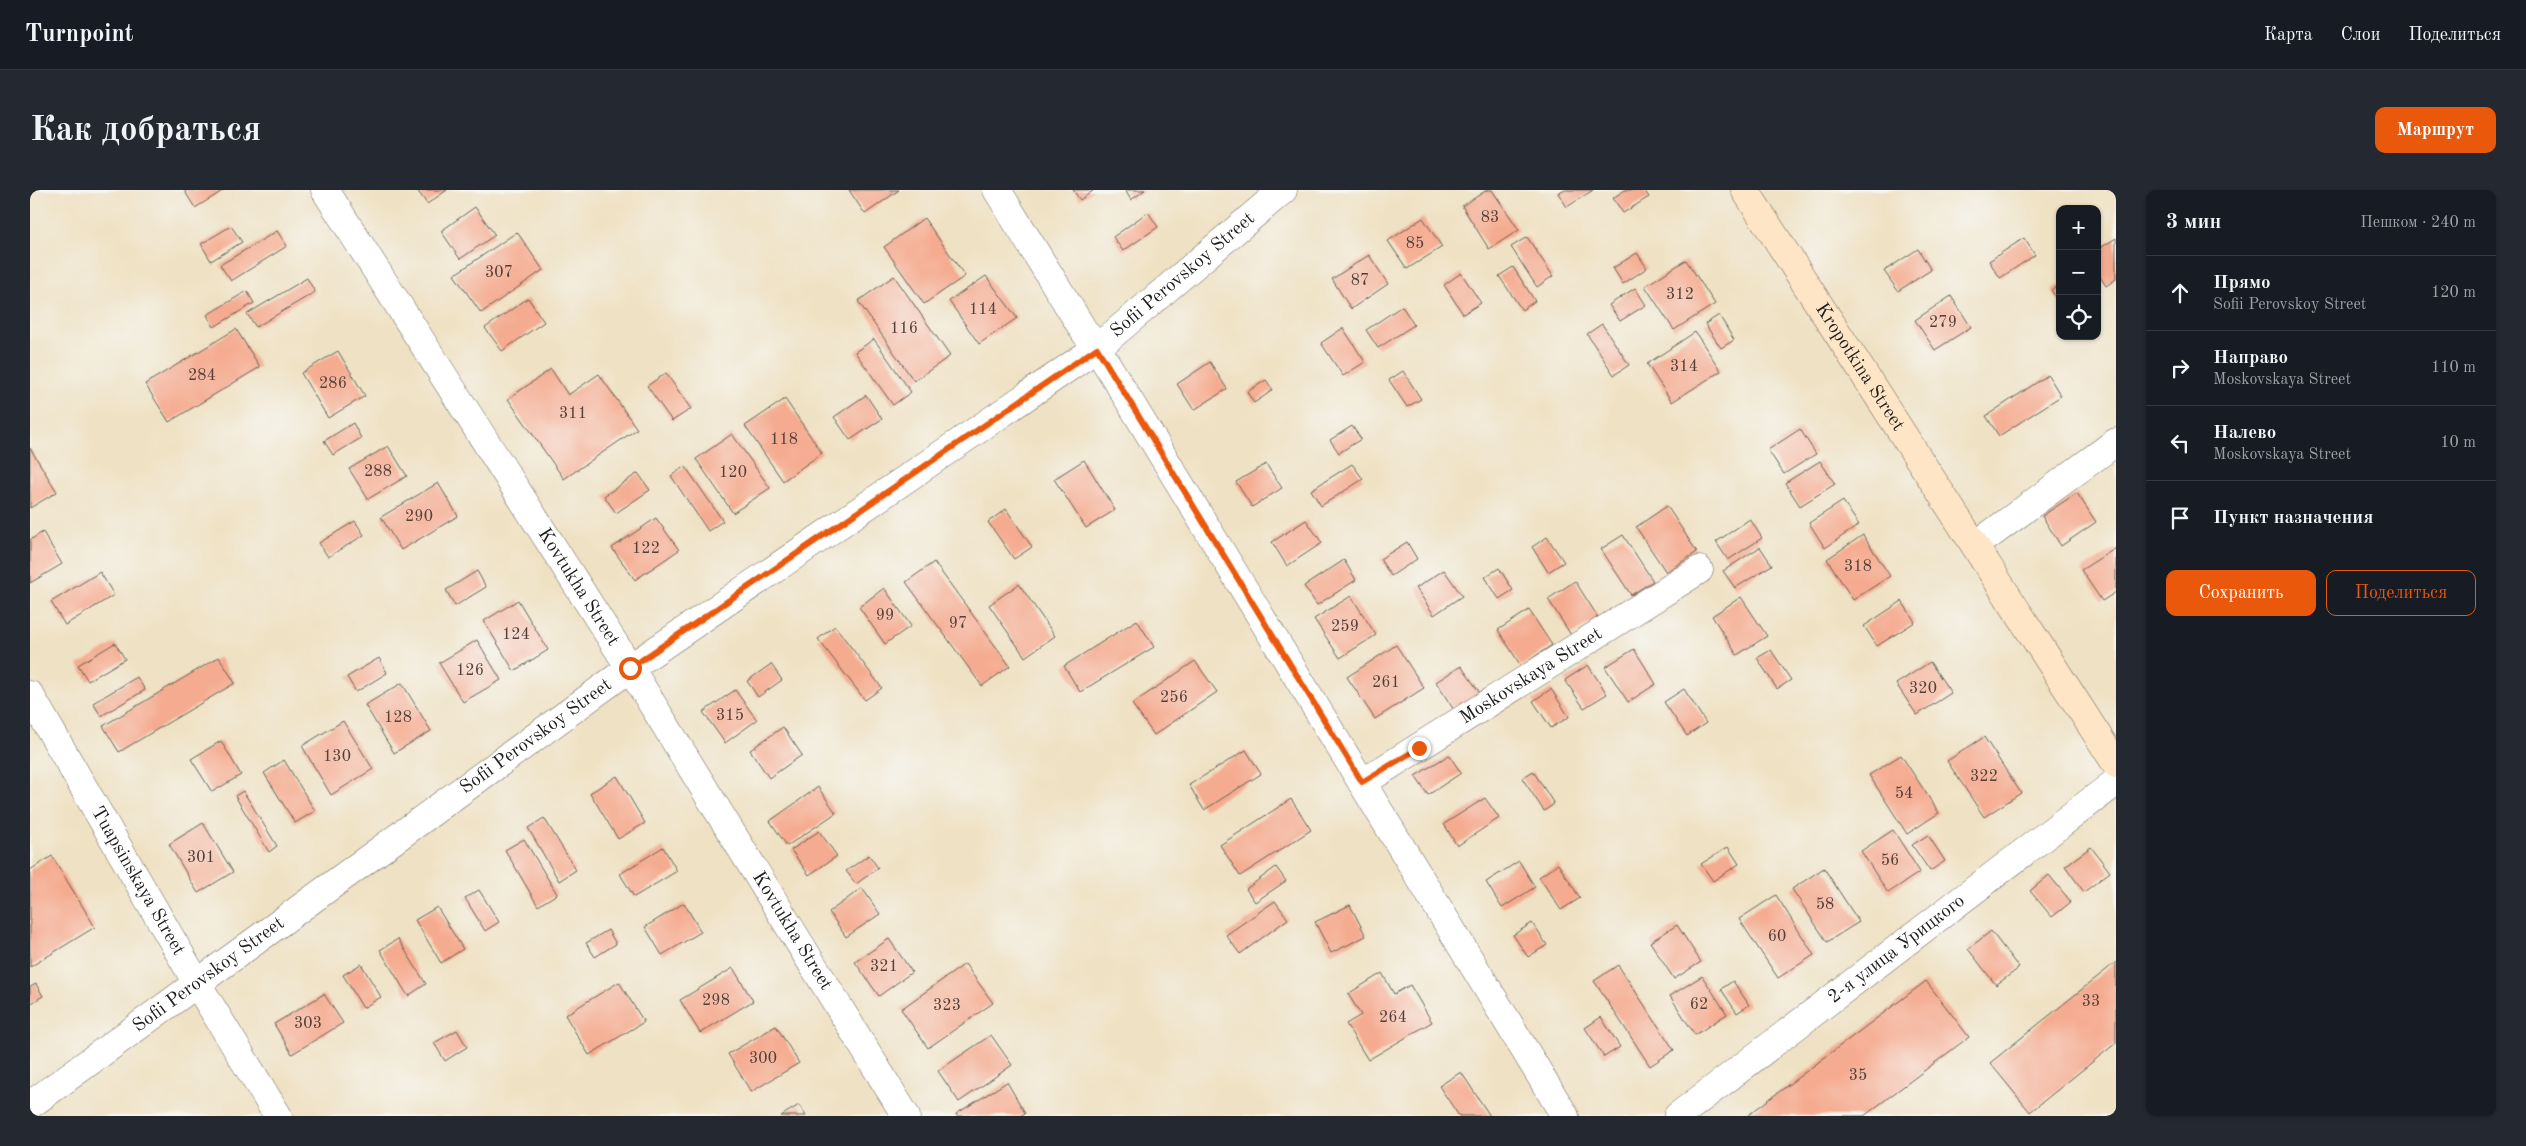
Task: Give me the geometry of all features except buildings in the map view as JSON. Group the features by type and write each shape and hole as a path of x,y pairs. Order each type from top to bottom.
{"main road":[{"name":"Kropotkina Street","path":"1745,190 2116,764"}],"street":[{"name":"Kovtukha Street","path":"325,190 630,668 906,1116"},
{"path":"997,190 1084,331 1097,348 1565,1116"},
{"name":"Sofii Perovskoy Street","path":"30,1105 198,985 630,668 1097,348 1283,190"},
{"path":"1976,545 2116,442"},
{"name":"Moskovskaya Street","path":"1362,782 1699,570"},
{"name":"Tuapsinskaya Street","path":"30,695 198,985 278,1116"},
{"name":"2-я улица Урицкого","path":"1678,1116 2116,782"}],"route":[{"path":"630,668 1097,348 1362,782 1419,748"}]}
